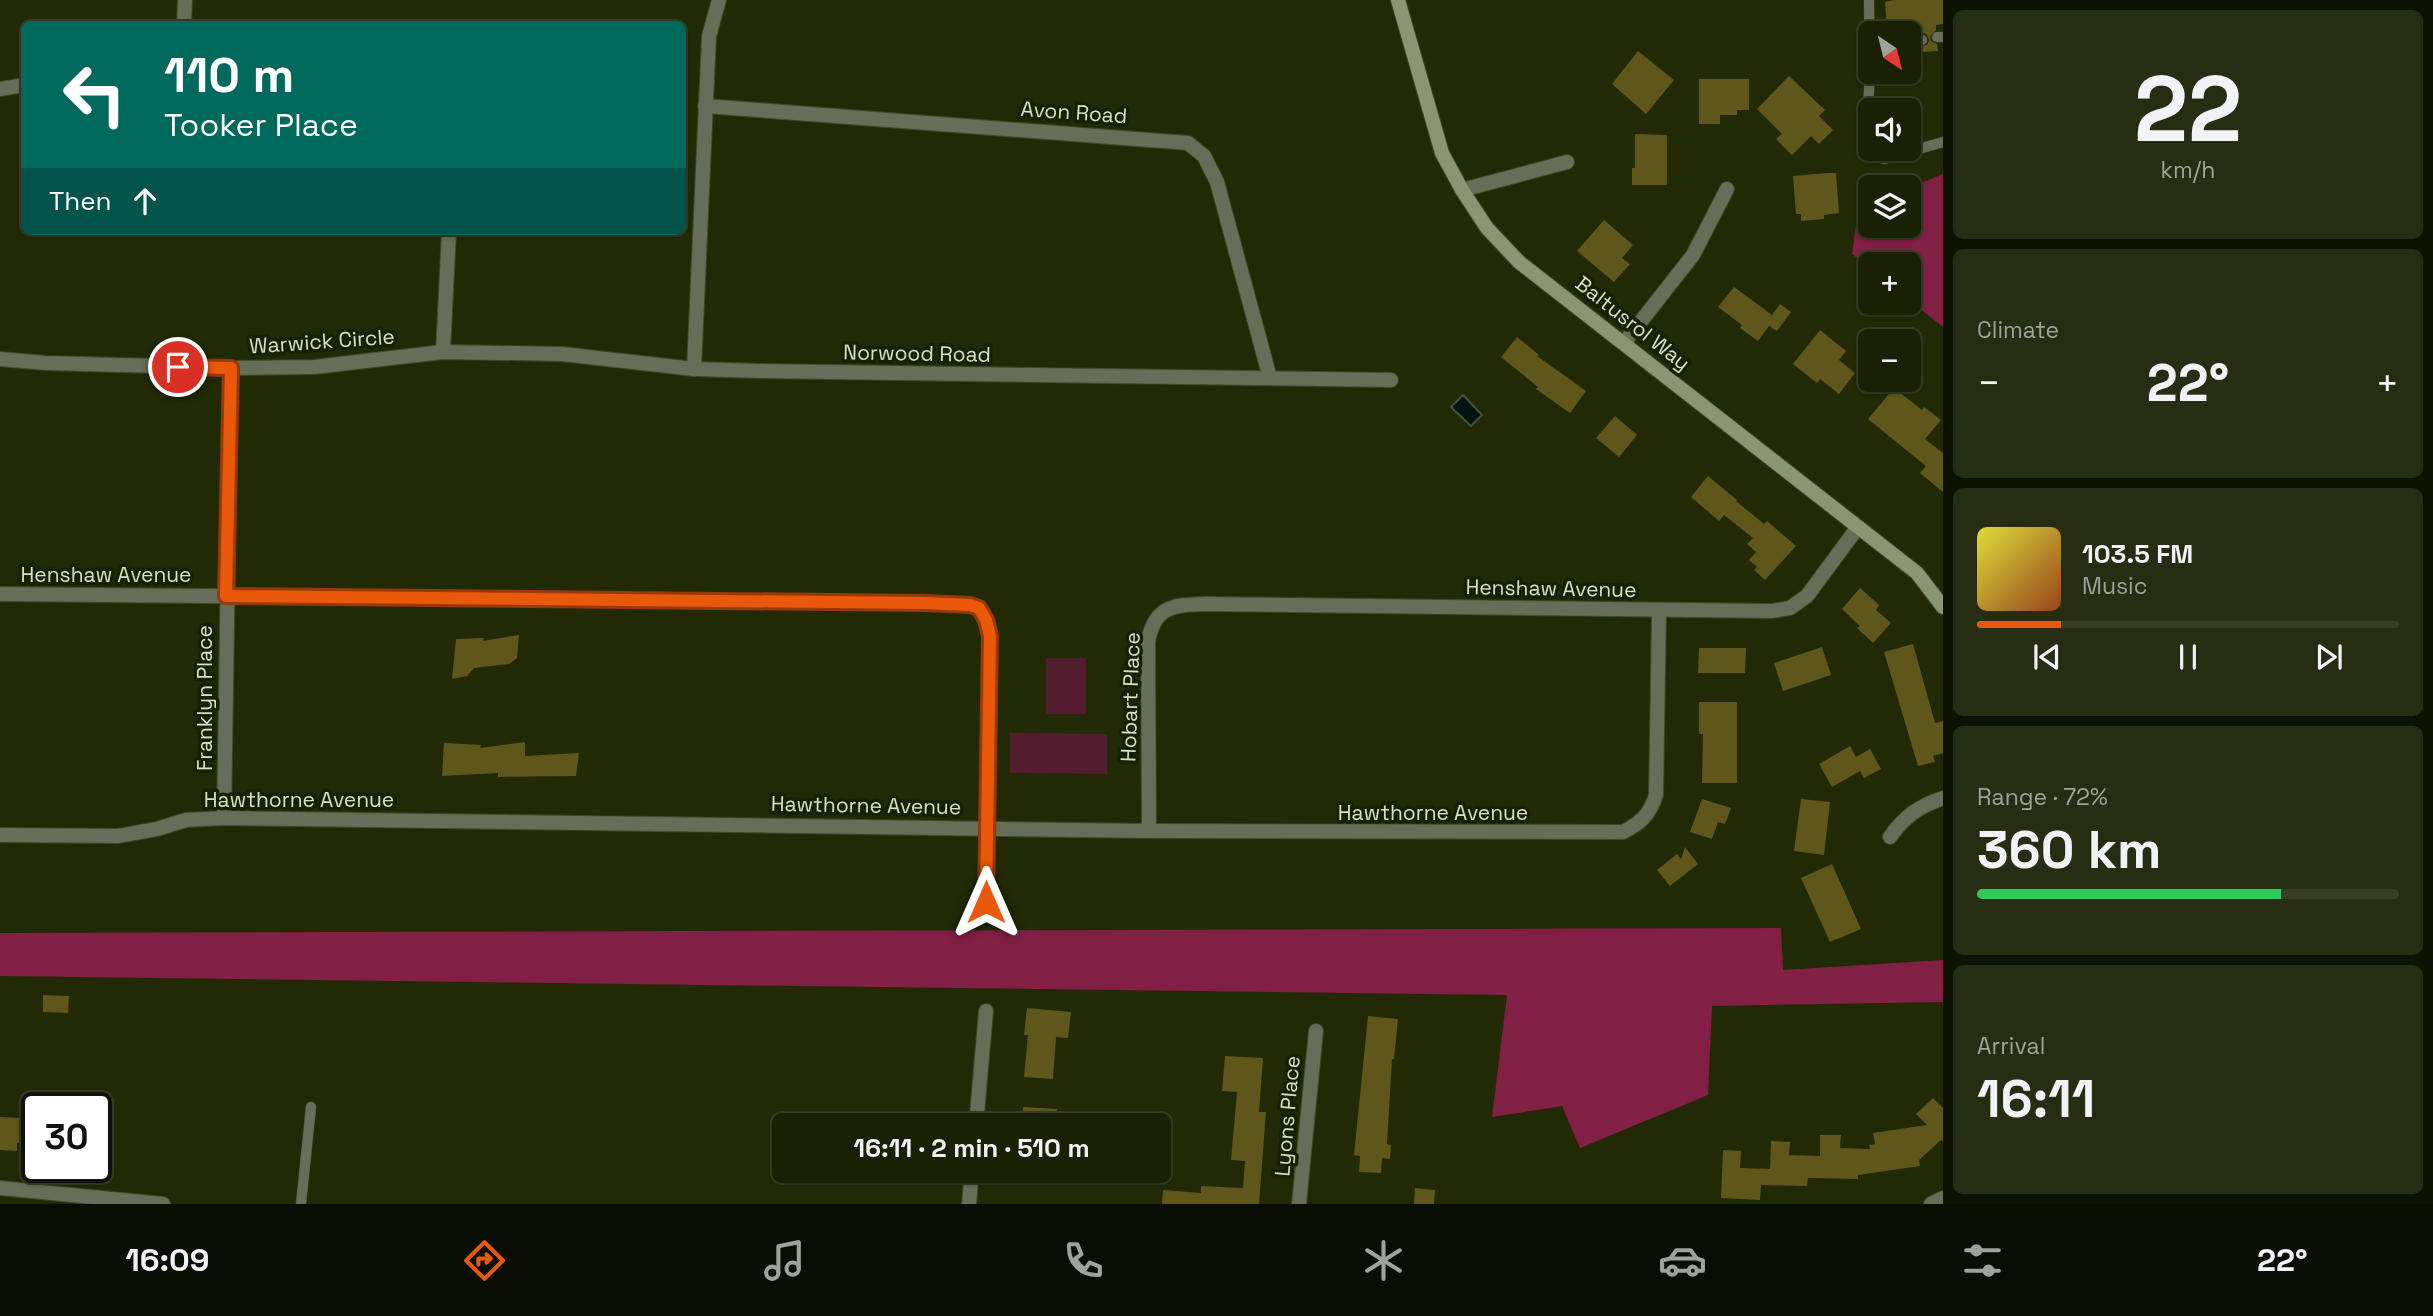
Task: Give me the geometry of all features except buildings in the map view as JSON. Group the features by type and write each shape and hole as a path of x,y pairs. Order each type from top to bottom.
{"street":[{"path":"184,21 185,0"},
{"path":"694,369 709,36 719,0"},
{"name":"Baltusrol Way","path":"1398,0 1442,153 1487,228 1519,262 1917,573 1943,607"},
{"path":"0,89 21,86"},
{"name":"Avon Road","path":"705,106 1188,143 1204,156 1217,182 1270,378"},
{"path":"1462,190 1567,162"},
{"path":"1624,343 1693,255 1727,189"},
{"path":"443,352 449,235"},
{"name":"Norwood Road","path":"443,352 562,354 694,369 1391,380"},
{"name":"Warwick Circle","path":"0,359 46,363 231,368 314,367 443,352"},
{"name":"Franklyn Place","path":"224,818 231,368"},
{"name":"Henshaw Avenue","path":"1205,604 1773,611 1790,608 1807,597 1858,527"},
{"name":"Henshaw Avenue","path":"0,594 970,605 979,608 986,620 990,636 985,827 986,902"},
{"name":"Hobart Place","path":"1149,831 1148,641 1151,627 1161,612 1174,607 1205,604"},
{"name":"Hawthorne Avenue","path":"0,835 118,836 158,829 186,820 224,818 1149,831 1623,832 1639,824 1651,811 1656,795 1659,611"},
{"path":"1890,838 1903,819 1927,803 1943,798"},
{"path":"977,1113 986,1011"},
{"name":"Lyons Place","path":"1299,1204 1316,1031"},
{"path":"969,1204 971,1183"},
{"path":"0,1188 163,1204"},
{"path":"1931,1204 1943,1198"}],"lane":[{"path":"1869,0 1869,21"},
{"path":"1921,148 1943,142"},
{"path":"302,1204 311,1107"}],"shaded area":[{"path":"1943,174 1943,327 1921,310 1921,252 1858,252 1858,259 1852,254 1858,217 1858,238 1921,238 1921,183"},
{"path":"1463,395 1482,415 1471,426 1451,407"},
{"path":"1046,658 1086,658 1086,714 1046,714"},
{"path":"1010,733 1107,734 1107,774 1010,773"},
{"path":"1781,928 1783,970 1943,960 1943,1002 1712,1006 1708,1095 1580,1148 1562,1106 1492,1117 1507,995 0,976 0,933"}],"route":[{"path":"178,367 231,368 226,596 925,603 970,605 979,608 986,620 990,636 985,827 986,902"}]}
